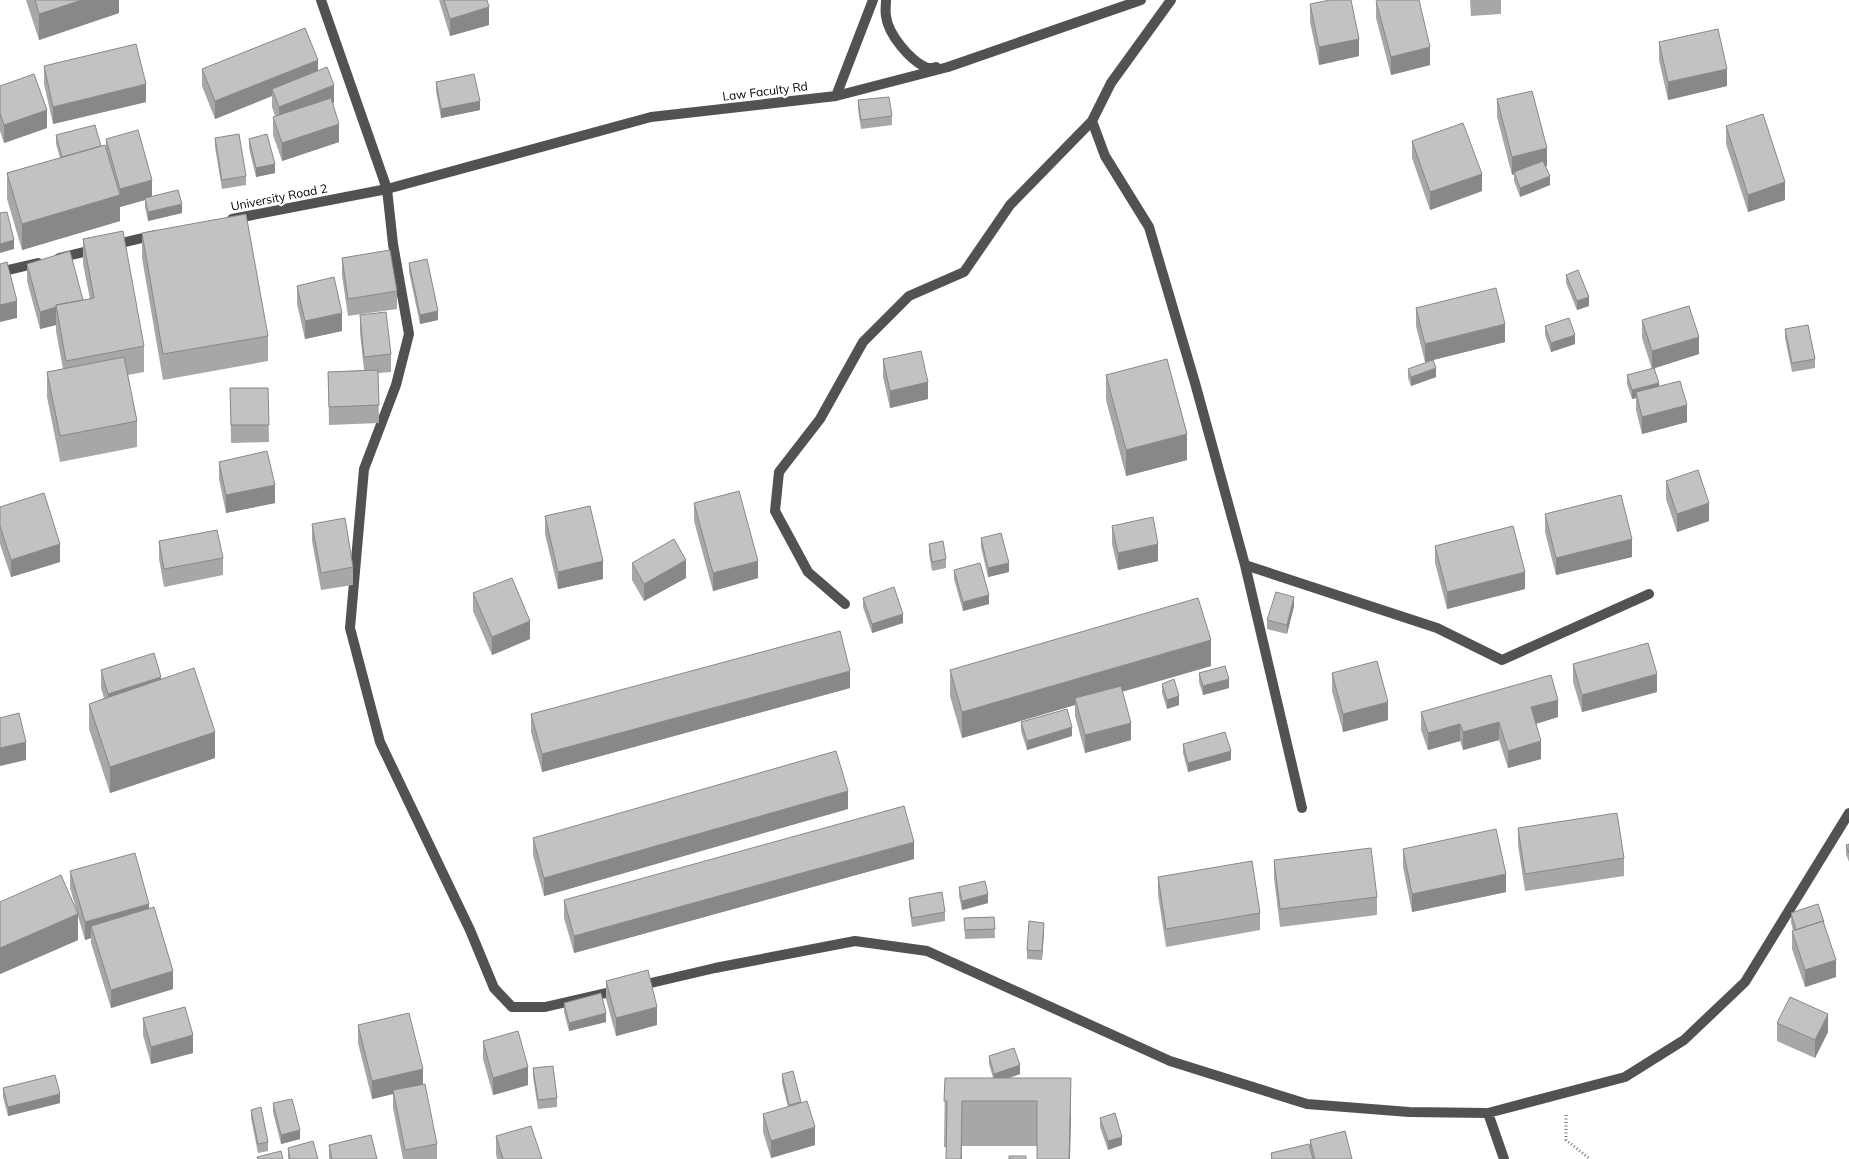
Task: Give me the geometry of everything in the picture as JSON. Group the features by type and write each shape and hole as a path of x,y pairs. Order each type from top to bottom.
{"street":[{"path":"321,0 387,189 393,244 409,334 396,385 364,468 350,628 380,742 470,930 494,988 512,1007 545,1007 715,968 855,941 927,951 1170,1061 1308,1104 1409,1112 1488,1113 1625,1077 1684,1040 1745,982 1849,814"},
{"path":"836,96 873,0"},
{"path":"886,0 886,17 890,30 898,43 917,62 927,68 948,67"},
{"name":"Law Faculty Rd","path":"387,189 650,117 836,96 948,67 1141,0"},
{"path":"846,604 808,572 774,511 779,472 820,419 863,342 909,296 964,272 1010,205 1092,120 1111,83 1171,0"},
{"path":"1092,120 1105,156 1149,227 1245,565 1302,808"},
{"name":"University Road 2","path":"224,221 387,189"},
{"path":"0,272 166,232"},
{"path":"1245,565 1437,628 1502,660 1649,594"},
{"path":"1488,1113 1504,1159"}],"path":[{"path":"1567,1092 1566,1140 1590,1159"}],"building":[{"path":"35,0 82,0 39,14"},
{"path":"444,0 487,0 489,7 450,19"},
{"path":"1330,0 1351,0 1359,39 1319,47 1310,4"},
{"path":"1419,0 1430,47 1391,57 1376,1"},
{"path":"305,28 318,60 215,101 202,69"},
{"path":"1718,29 1727,69 1668,82 1659,42"},
{"path":"136,44 146,84 53,107 44,66"},
{"path":"327,67 334,85 279,107 272,89"},
{"path":"34,74 47,110 4,125 0,113 0,86"},
{"path":"474,74 480,101 441,109 436,82"},
{"path":"1532,91 1547,148 1512,157 1497,99"},
{"path":"889,97 892,116 861,120 858,100"},
{"path":"331,98 339,124 282,143 273,117"},
{"path":"1763,114 1785,182 1748,195 1726,126"},
{"path":"1463,123 1482,174 1430,192 1412,141"},
{"path":"95,125 101,146 62,157 56,135"},
{"path":"138,130 152,180 120,189 106,139"},
{"path":"239,134 246,176 222,180 215,138"},
{"path":"267,134 275,164 256,168 249,139"},
{"path":"105,145 120,195 22,224 7,173"},
{"path":"1543,161 1550,176 1520,188 1514,172"},
{"path":"178,190 182,204 148,212 145,198"},
{"path":"7,212 14,240 0,244 0,213"},
{"path":"246,214 268,336 163,354 142,233"},
{"path":"123,231 144,346 66,361 56,305 94,298 83,239"},
{"path":"390,250 397,291 348,299 342,258"},
{"path":"70,251 83,300 56,305 56,307 40,312 27,264"},
{"path":"427,259 438,311 420,315 409,263"},
{"path":"7,262 17,301 0,305 0,264"},
{"path":"1578,270 1589,297 1577,301 1566,275"},
{"path":"334,277 342,313 305,321 297,286"},
{"path":"1496,288 1505,324 1425,344 1416,308"},
{"path":"1689,306 1699,337 1652,351 1642,320"},
{"path":"386,312 391,354 364,357 360,315"},
{"path":"1569,318 1575,335 1551,343 1545,326"},
{"path":"1808,325 1815,359 1792,363 1785,329"},
{"path":"921,351 928,382 890,391 883,359"},
{"path":"124,357 137,421 60,436 47,372"},
{"path":"1167,359 1187,434 1126,450 1106,375"},
{"path":"1433,360 1436,368 1411,377 1408,369"},
{"path":"1654,368 1659,383 1632,390 1627,375"},
{"path":"378,370 379,405 329,407 328,372"},
{"path":"1680,381 1687,405 1642,417 1636,392"},
{"path":"230,388 268,388 269,425 231,425"},
{"path":"267,451 275,485 226,495 219,462"},
{"path":"1698,470 1709,503 1677,514 1666,481"},
{"path":"739,491 758,561 713,573 694,503"},
{"path":"44,493 60,544 11,560 0,526 0,507"},
{"path":"1621,495 1632,539 1556,558 1545,514"},
{"path":"590,506 603,561 558,572 545,516"},
{"path":"1153,517 1158,544 1118,553 1112,526"},
{"path":"345,518 353,567 321,573 312,524"},
{"path":"1513,526 1525,572 1447,592 1435,546"},
{"path":"217,530 223,558 164,569 159,541"},
{"path":"1001,533 1009,563 988,568 981,538"},
{"path":"674,539 686,560 644,584 632,563"},
{"path":"943,541 946,559 932,562 929,544"},
{"path":"980,563 989,595 963,602 954,570"},
{"path":"512,578 530,621 492,637 473,593"},
{"path":"894,587 903,614 872,624 863,598"},
{"path":"1276,592 1294,597 1287,625 1267,620"},
{"path":"1198,598 1211,640 962,712 950,670"},
{"path":"840,631 850,671 542,754 531,714"},
{"path":"1648,643 1657,674 1582,695 1573,664"},
{"path":"154,653 161,677 108,694 101,670"},
{"path":"1377,661 1388,702 1343,714 1332,673"},
{"path":"1225,666 1229,679 1203,686 1199,673"},
{"path":"194,668 215,732 110,767 89,704"},
{"path":"1551,675 1558,700 1531,707 1541,741 1508,751 1499,722 1463,732 1460,724 1428,733 1421,712"},
{"path":"1174,679 1179,696 1167,700 1162,684"},
{"path":"1121,686 1131,723 1085,735 1075,698"},
{"path":"1067,709 1072,727 1027,741 1021,722"},
{"path":"19,713 26,742 0,748 0,718"},
{"path":"1225,732 1231,751 1188,763 1183,744"},
{"path":"836,751 848,791 544,878 533,838"},
{"path":"904,806 914,842 574,936 564,900"},
{"path":"1617,813 1624,858 1525,874 1518,828"},
{"path":"1496,829 1506,874 1412,894 1403,849"},
{"path":"1371,848 1377,897 1280,909 1274,860"},
{"path":"135,853 149,904 85,922 70,871"},
{"path":"1252,861 1260,913 1166,929 1158,877"},
{"path":"61,875 78,914 0,948 0,902"},
{"path":"985,881 988,894 962,901 959,887"},
{"path":"942,892 945,912 912,918 909,898"},
{"path":"1818,904 1824,922 1796,930 1791,913"},
{"path":"154,907 173,971 111,990 91,926"},
{"path":"994,917 995,929 965,930 964,918"},
{"path":"1029,921 1044,923 1042,951 1027,950"},
{"path":"1823,921 1836,960 1805,970 1792,931"},
{"path":"648,970 657,1007 616,1018 606,981"},
{"path":"601,993 606,1013 569,1023 564,1003"},
{"path":"1790,997 1828,1014 1815,1040 1777,1023"},
{"path":"185,1007 193,1035 151,1047 143,1018"},
{"path":"409,1013 423,1069 372,1081 358,1025"},
{"path":"518,1031 528,1067 493,1078 483,1041"},
{"path":"1014,1048 1020,1065 994,1074 989,1056"},
{"path":"553,1066 557,1098 538,1100 533,1068"},
{"path":"793,1071 801,1102 789,1105 782,1074"},
{"path":"55,1075 60,1094 8,1107 3,1088"},
{"path":"945,1078 1071,1078 1069,1159 1037,1159 1037,1101 962,1101 961,1159 946,1159 947,1101 944,1101"},
{"path":"425,1084 437,1144 405,1150 393,1090"},
{"path":"292,1099 300,1130 281,1135 273,1103"},
{"path":"807,1101 815,1127 771,1141 763,1114"},
{"path":"261,1107 268,1142 258,1144 251,1110"},
{"path":"1115,1113 1122,1137 1108,1141 1100,1118"},
{"path":"531,1126 542,1159 503,1159 496,1136"},
{"path":"1345,1131 1352,1159 1315,1159 1310,1140"},
{"path":"371,1135 377,1159 332,1159 329,1145"},
{"path":"313,1141 318,1159 290,1159 288,1148"},
{"path":"1309,1144 1313,1159 1272,1159 1271,1153"},
{"path":"281,1151 283,1159 258,1159 257,1157"},
{"path":"1009,1156 1026,1156 1026,1159 1009,1159"}]}
